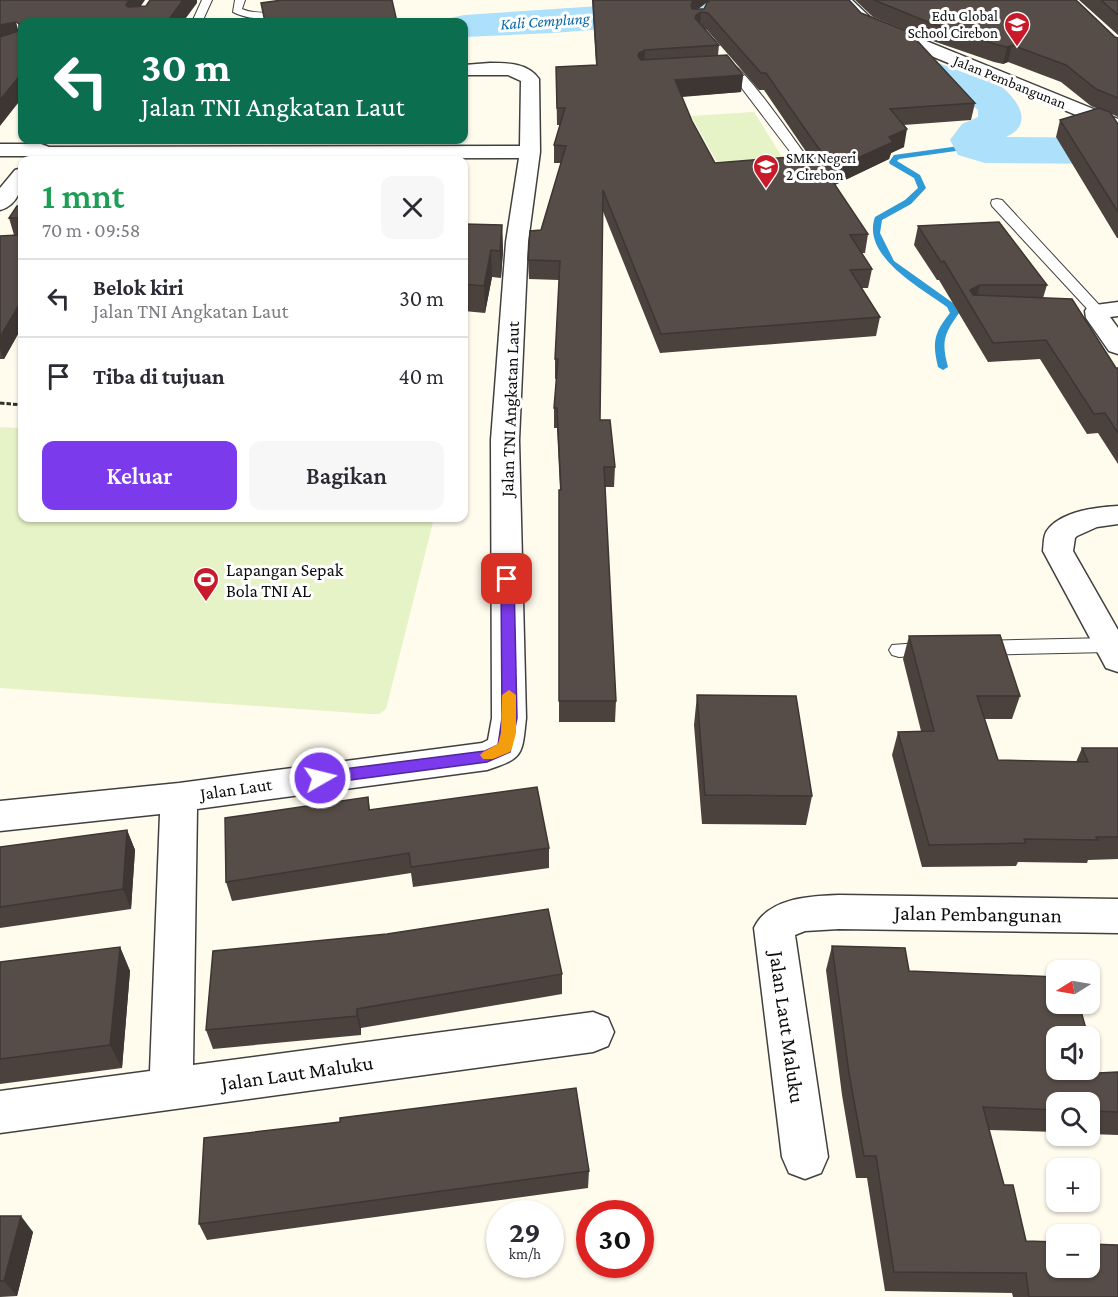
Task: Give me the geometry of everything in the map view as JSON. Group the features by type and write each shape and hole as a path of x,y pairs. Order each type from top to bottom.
{"street":[{"name":"Jalan Pembangunan","path":"843,0 866,23 1112,124"},
{"name":"Jalan TNI Angkatan Laut","path":"468,70 504,69 524,72 530,79 530,152 505,242 509,718 505,748"},
{"path":"0,150 125,156"},
{"path":"220,156 530,152"},
{"path":"0,203 18,179"},
{"path":"1097,310 1098,318 1118,346"},
{"path":"1114,653 1058,551 1058,543 1060,534 1078,523 1103,516 1118,515"},
{"name":"Jalan Laut","path":"0,816 179,797 487,756 505,748"},
{"path":"171,1090 179,797"},
{"name":"Jalan Pembangunan","path":"839,912 1118,916"},
{"name":"Jalan Laut Maluku","path":"805,1157 774,928 785,919 800,914 839,912"},
{"name":"Jalan Laut Maluku","path":"0,1112 593,1032"}],"lane":[{"path":"199,18 207,0"},
{"path":"240,0 237,10 248,15 297,11 304,5 304,0"},
{"path":"724,64 743,81 808,167"},
{"path":"997,202 1097,310"},
{"path":"899,650 952,648 1114,653"}],"path":[{"path":"0,404 18,405"}],"green space":[{"path":"754,112 782,157 717,162 691,116"},
{"name":"Lapangan Sepak Bola TNI AL","path":"0,427 18,428 18,522 433,522 386,709 379,714 0,688"}],"building":[{"path":"0,0 129,0 126,5 128,7 146,6 150,0 183,0 170,18 18,18 18,23 0,25"},
{"path":"282,0 392,0 396,18 264,18 261,3"},
{"name":"SMK Negeri 2 Cirebon","path":"593,0 693,0 692,9 704,9 710,0 849,0 861,13 909,32 975,103 890,109 907,129 889,137 893,142 833,169 766,73 761,73 708,13 701,12 695,18 719,45 645,50 639,53 641,60 727,55 743,75 675,80 692,121 715,163 815,155 868,234 850,235 872,269 850,270 880,317 661,334 603,190 600,420 610,420 615,467 604,467 616,701 559,701 559,490 561,490 557,408 554,408 558,359 555,359 560,261 528,260 530,231 541,230 566,146 554,145 565,108 557,108 556,67 597,65"},
{"path":"874,0 1076,0 1118,38 1118,98 1096,89 1066,65 1012,45 1007,47 998,45 933,24"},
{"path":"1101,0 1118,0 1118,15"},
{"path":"18,31 18,78 0,100 0,37"},
{"path":"1099,108 1110,112 1118,124 1118,212 1060,120"},
{"path":"17,206 18,206 18,218 9,218"},
{"path":"999,222 1047,285 980,285 970,290 973,295 1072,299 1118,368 1118,433 1105,413 1094,414 1046,340 993,343 944,261 941,262 918,226"},
{"path":"468,224 502,225 500,251 491,250 484,286 468,284"},
{"path":"18,235 18,307 0,337 0,236"},
{"path":"1000,635 1020,696 977,696 998,760 1088,762 1082,748 1118,748 1118,837 1096,837 1098,840 1024,839 1026,843 929,845 898,732 934,731 909,636"},
{"path":"697,695 796,696 812,796 705,795"},
{"path":"537,787 549,848 411,867 409,853 226,882 225,818 368,797 369,810"},
{"path":"127,830 123,889 0,907 0,847"},
{"path":"548,909 562,974 357,1009 357,1016 206,1030 213,951 387,934"},
{"path":"832,946 905,948 909,971 1046,977 1046,1014 1082,1014 1085,1026 1046,1026 1046,1080 1100,1080 1100,1073 1118,1072 1118,1112 1100,1111 1100,1092 1046,1092 1046,1110 983,1107 1004,1185 1013,1185 1026,1241 1046,1242 1046,1278 1100,1278 1100,1244 1118,1245 1118,1297 1029,1297 1026,1273 894,1272 876,1156 864,1156 849,1073"},
{"path":"120,947 110,1045 0,1059 0,962"},
{"path":"576,1088 589,1171 199,1224 204,1138 340,1122 340,1118"},
{"path":"0,1216 21,1216 4,1281 0,1281"}],"waterway":[{"name":"Kali Cemplung","path":"468,26 693,11"},
{"name":"Kali Cemplung","path":"864,47 987,96 999,106 999,124 977,133 972,140 974,146 985,150 1118,151"},
{"path":"943,367 939,350 941,332 955,313 950,305 891,262 876,233 878,219 908,202 922,188 917,177 893,162 897,157 974,146"}],"slow traffic":[{"path":"488,755 505,748 509,733 509,695"}],"place":[{"name":"Edu Global School Cirebon","path":"1017,48"},
{"name":"SMK Negeri 2 Cirebon","path":"766,190"},
{"name":"Lapangan Sepak Bola TNI AL","path":"206,603"}],"route":[{"path":"320,778 487,756 505,748 509,733 507,579"}]}
